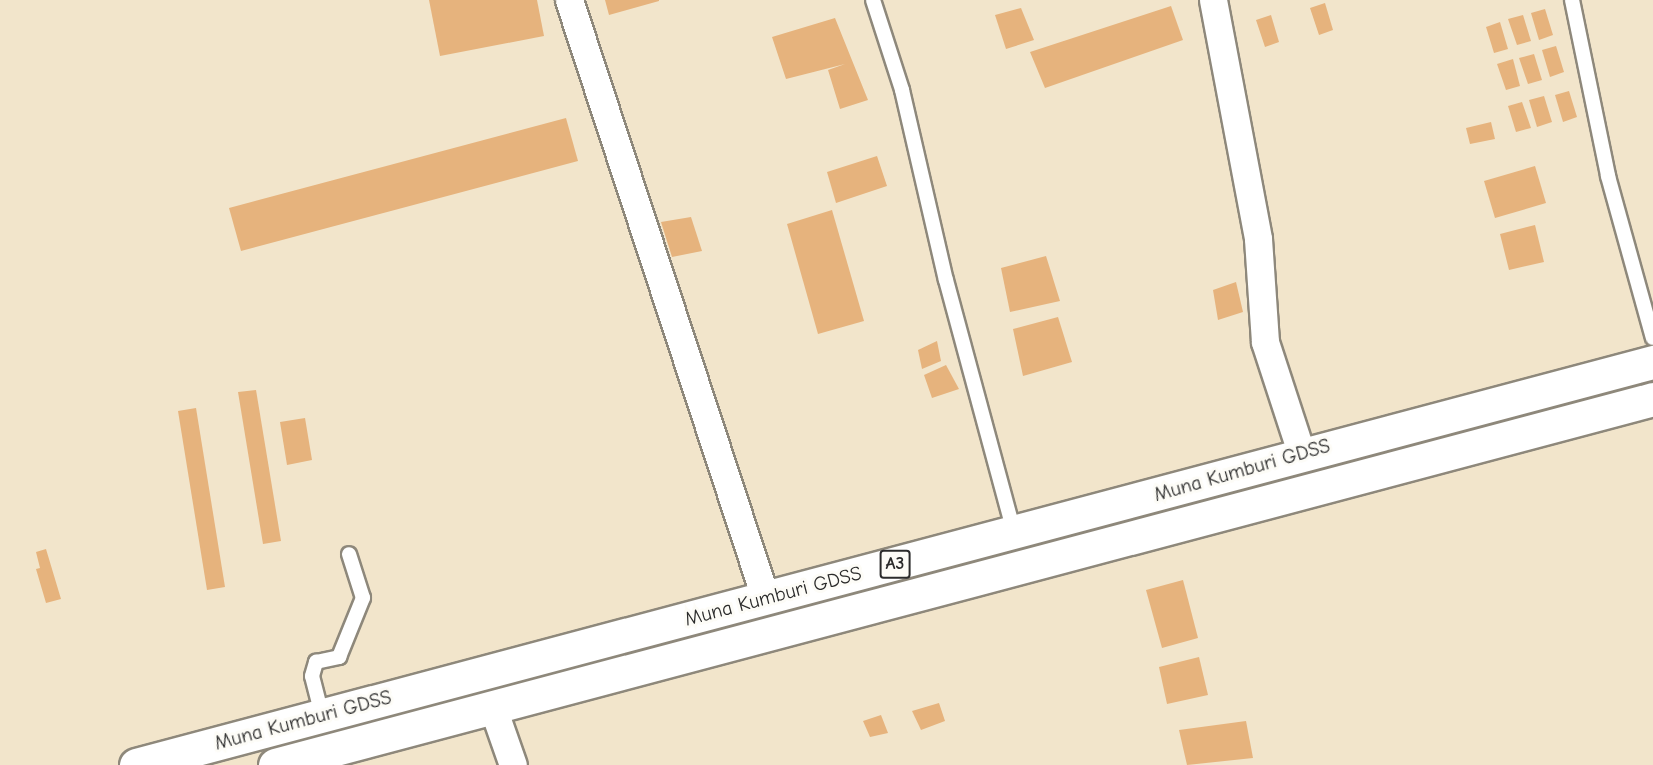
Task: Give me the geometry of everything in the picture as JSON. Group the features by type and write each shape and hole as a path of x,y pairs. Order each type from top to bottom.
{"highway":[{"name":"Muna Kumburi GDSS","path":"136,765 765,597 1015,534 1301,452 1653,362"},
{"name":"Muna Kumburi GDSS","path":"275,765 1653,399"}],"street":[{"path":"569,0 765,597"},
{"path":"1213,0 1258,239 1265,342 1301,452"},
{"path":"493,708 513,765"}],"lane":[{"path":"873,0 902,90 954,315 1015,534"},
{"path":"1572,0 1608,176 1653,338"},
{"path":"322,715 312,676 316,662 339,657 363,598 349,554"}],"building":[{"path":"429,0 537,0 544,36 440,56"},
{"path":"605,0 659,0 659,1 609,15"},
{"path":"1325,3 1333,30 1319,35 1310,8"},
{"path":"1171,6 1183,40 1045,88 1030,52"},
{"path":"1021,8 1034,40 1006,49 995,15"},
{"path":"1545,9 1553,35 1539,40 1531,13"},
{"path":"1271,15 1279,42 1265,47 1256,20"},
{"path":"1523,15 1531,41 1517,45 1508,19"},
{"path":"835,18 868,100 840,109 828,70 845,64 786,79 772,37"},
{"path":"1500,22 1508,49 1494,53 1486,27"},
{"path":"1556,46 1564,72 1550,77 1542,50"},
{"path":"1534,54 1542,80 1528,84 1519,58"},
{"path":"1513,59 1520,86 1506,90 1497,64"},
{"path":"1569,91 1577,117 1563,122 1555,95"},
{"path":"1544,96 1552,122 1537,127 1529,100"},
{"path":"1522,102 1531,128 1516,132 1508,106"},
{"path":"566,118 578,161 241,251 229,208"},
{"path":"1491,122 1495,139 1470,144 1466,128"},
{"path":"877,156 887,186 836,203 827,172"},
{"path":"1535,166 1546,203 1495,218 1484,181"},
{"path":"832,210 864,321 818,334 787,224"},
{"path":"691,217 702,251 672,257 661,222"},
{"path":"1535,225 1544,262 1509,270 1500,234"},
{"path":"1046,256 1060,301 1010,312 1001,268"},
{"path":"1236,282 1243,312 1218,320 1213,290"},
{"path":"1058,317 1072,362 1023,376 1013,329"},
{"path":"937,341 941,361 922,369 918,350"},
{"path":"946,365 959,389 932,398 924,375"},
{"path":"256,390 281,541 263,544 238,392"},
{"path":"196,408 225,587 207,590 178,411"},
{"path":"305,418 312,460 287,465 280,422"},
{"path":"46,549 61,599 46,603 36,569 40,568 36,552"},
{"path":"1183,580 1198,638 1162,648 1146,590"},
{"path":"1199,657 1208,695 1167,704 1159,667"},
{"path":"939,703 945,721 921,730 912,711"},
{"path":"881,715 888,733 870,737 863,721"},
{"path":"1246,721 1253,758 1187,765 1179,730"}]}
